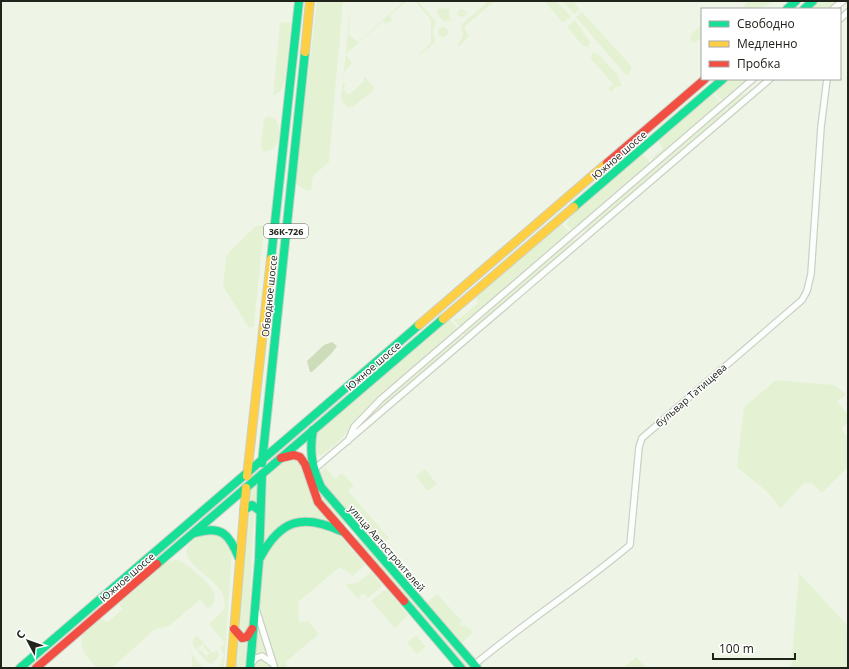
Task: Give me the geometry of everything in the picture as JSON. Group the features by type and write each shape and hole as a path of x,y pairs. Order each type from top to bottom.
{"main road":[{"name":"Обводное шоссе","path":"231,668 247,473 258,364 299,1"},
{"name":"Обводное шоссе","path":"250,667 259,560 262,460 310,1"},
{"path":"788,8 796,1"},
{"path":"805,8 813,1"},
{"name":"Южное шоссе","path":"20,668 704,80"},
{"name":"Южное шоссе","path":"36,668 722,80"},
{"name":"улица Автостроителей","path":"312,430 308,447 311,472 318,502 461,668"},
{"name":"улица Автостроителей","path":"280,458 294,455 300,457 321,487 476,666"},
{"path":"244,510 247,506 252,505 260,511"},
{"name":"улица Автостроителей","path":"259,560 271,537 284,527 297,521 312,520 322,522 348,536"},
{"path":"192,534 209,529 223,532 229,538 240,561"},
{"path":"348,536 359,530"},
{"path":"234,629 240,637 245,638 250,634 253,625"}],"street":[{"path":"834,8 842,1"},
{"path":"348,442 354,427 381,399 752,80"},
{"path":"311,472 348,442 769,80"},
{"name":"бульвар Татищева","path":"476,666 497,646 591,578 630,546 639,447 642,438 802,300 807,291 811,274 820,134 827,80"},
{"path":"255,606 275,667"},
{"path":"250,667 253,660 262,656 268,658 275,667"}],"green space":[{"path":"317,1 343,1 329,162 313,176 311,191 303,189 295,183"},
{"path":"351,1 349,35 358,42 404,1 407,1 390,16 392,20 386,24 383,21 346,54 352,63 344,73 343,82 346,85 343,89 349,95 365,80 363,78 365,77 374,87 373,91 353,107 347,107 341,99"},
{"path":"415,1 418,1 436,22 433,30 435,42 420,55 420,53 431,43 431,20"},
{"path":"480,1 463,17 457,15 458,10 463,9 467,13"},
{"path":"488,1 495,1 464,27 469,36 459,46 457,45 463,36 461,25"},
{"path":"544,1 556,1 571,16 563,23"},
{"path":"562,1 573,1 580,9 574,14"},
{"path":"748,1 775,1 761,8 742,8"},
{"path":"819,1 841,1 833,8 810,8"},
{"path":"439,8 450,9 449,14 452,22 447,19 446,22 442,20 436,13"},
{"path":"582,12 632,67 627,75 576,17"},
{"path":"575,20 590,42 588,47 583,46 567,27"},
{"path":"280,22 291,23 283,87 280,91 273,95"},
{"path":"701,26 701,39 694,43 690,40 691,34"},
{"path":"441,27 445,27 447,28 447,36 441,37 438,34 438,30"},
{"path":"592,53 598,54 617,74 622,86 615,87 612,92 608,88 613,84 591,59"},
{"path":"726,80 749,80 724,102 713,91"},
{"path":"711,93 722,104 654,162 652,158 663,148 658,141 663,134"},
{"path":"744,94 745,97 729,110 726,107"},
{"path":"725,108 728,112 588,232 585,231 586,227"},
{"path":"268,116 275,119 278,123 279,134 278,140 273,148 268,151 263,151 261,146 264,119"},
{"path":"643,154 651,164 573,231 566,224 572,213 634,159"},
{"path":"560,223 571,233 460,327 453,319 460,318 478,303 476,299 480,291"},
{"path":"256,226 264,226 254,326 249,328 223,286 226,258 230,251"},
{"path":"572,239 575,240 575,243 465,337 462,333"},
{"path":"449,318 458,329 380,396 337,443 322,455 314,454 313,435"},
{"path":"460,335 463,338 359,428 359,425 387,398"},
{"path":"332,342 337,346 331,354 312,372 310,372 307,361 324,345"},
{"path":"776,380 834,385 846,394 837,402 848,414 848,423 841,429 848,437 848,467 822,493 812,483 804,483 780,509 766,491 737,467 744,407"},
{"path":"295,457 304,466 313,501 334,525 319,518 298,518 262,551 268,476 284,459"},
{"path":"325,467 335,479 342,473 354,486 348,491 389,538 383,543 389,550 385,554 323,485 319,475"},
{"path":"425,469 437,484 428,491 416,476"},
{"path":"258,481 258,506 246,504 247,491"},
{"path":"321,492 345,521 345,525 343,526 332,515 322,502"},
{"path":"247,509 255,510 249,627 248,631 243,635 239,631"},
{"path":"306,523 328,528 341,537 365,565 353,576 340,567 298,602 299,622 308,621 319,634 286,662 287,668 277,668 258,611 263,563 270,545 286,528"},
{"path":"208,531 225,536 232,552 224,668 219,668 224,655 220,647 225,643 209,624 224,610 224,600 216,585 189,560 186,552 191,541 197,536"},
{"path":"357,537 360,537 419,607 415,610 356,540"},
{"path":"178,560 193,570 209,585 214,593 214,603 208,609 200,600 169,626 155,629 112,668 97,668 87,657 83,649 81,640 82,635 99,620 102,619 108,622 123,609 119,605 126,596 133,592 165,563"},
{"path":"371,572 382,586 368,598 363,593 358,599 345,584 357,583"},
{"path":"799,573 848,626 848,668 791,668"},
{"path":"383,591 388,591 408,615 395,628 371,601"},
{"path":"437,594 462,621 460,624 462,626 465,625 474,632 461,643 424,605"},
{"path":"421,609 472,668 464,668 417,612"},
{"path":"256,620 269,656 261,654 254,657"},
{"path":"197,635 204,643 196,650 192,642"},
{"path":"416,635 426,647 417,654 407,643"},
{"path":"237,637 247,639 245,668 234,668"},
{"path":"205,644 212,653 216,650 219,653 218,657 212,664 207,662 197,651 199,649 206,656 209,653 203,646"},
{"path":"188,649 203,668 192,668 192,656"},
{"path":"636,657 646,668 623,668"},
{"path":"262,659 271,664 272,668 253,668 257,661"}],"traffic: fast":[{"path":"271,259 299,1"},
{"path":"788,8 796,1"},
{"path":"805,8 813,1"},
{"path":"262,463 305,52"},
{"path":"574,207 722,80"},
{"path":"157,564 443,319"},
{"path":"20,668 419,325"},
{"path":"313,430 311,452 315,473 321,487 477,668"},
{"path":"250,668 259,560 262,474"},
{"path":"244,510 252,505 260,511"},
{"path":"260,558 276,535 284,528 293,524 315,522 341,531"},
{"path":"195,533 212,530 218,531 228,537 239,558"},
{"path":"404,601 461,668"}],"traffic: slow":[{"path":"305,52 310,1"},
{"path":"419,325 607,163"},
{"path":"443,319 574,207"},
{"path":"247,476 271,259"},
{"path":"231,668 246,488"}],"traffic: jam":[{"path":"607,163 704,80"},
{"path":"281,458 294,455 300,457 305,464 318,502 404,601"},
{"path":"36,668 157,564"},
{"path":"234,629 242,638 247,637 252,629"}]}
